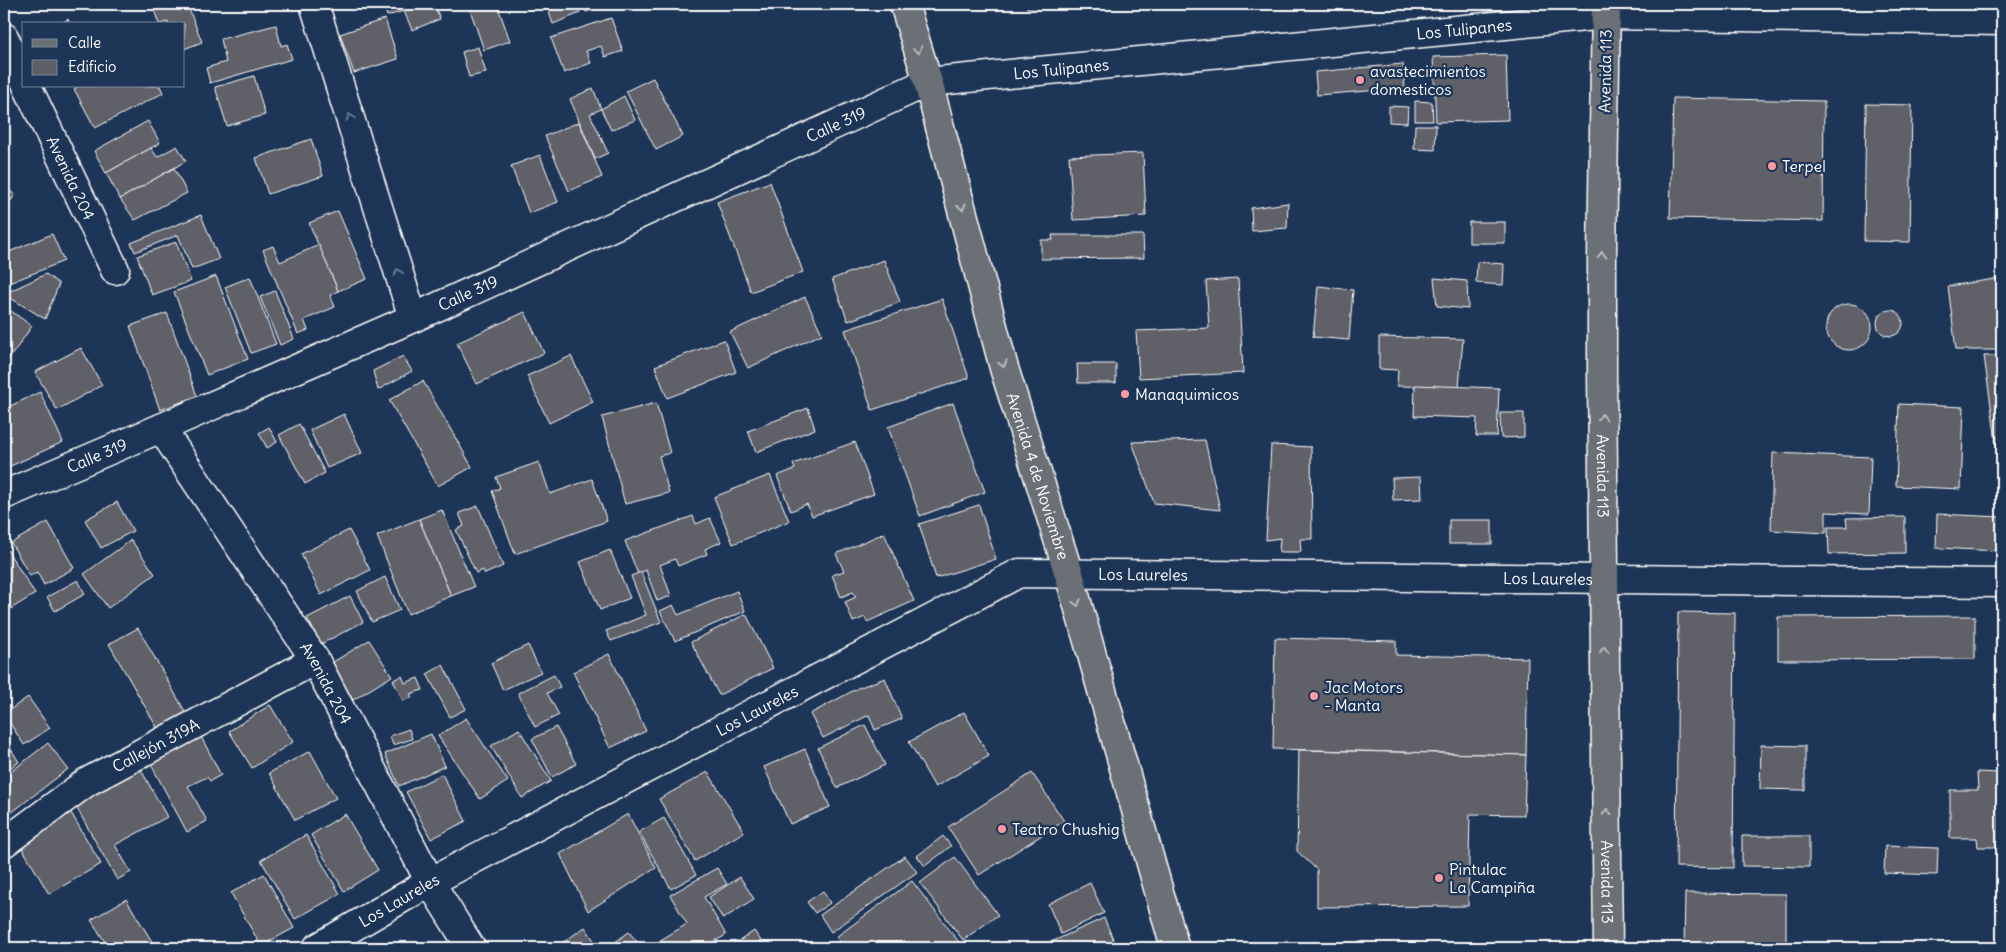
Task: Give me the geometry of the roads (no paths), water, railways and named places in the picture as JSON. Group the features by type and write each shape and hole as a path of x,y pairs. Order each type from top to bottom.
{"main road":[{"name":"Avenida 4 de Noviembre","path":"904,4 928,82 1004,368 1069,574 1175,948"},
{"name":"Avenida 113","path":"1606,9 1602,256 1608,948"}],"street":[{"path":"314,4 413,318"},
{"name":"Los Tulipanes","path":"928,82 1606,9 2002,21"},
{"path":"4,37 22,75"},
{"name":"Calle 319","path":"4,495 413,318 928,82"},
{"name":"Avenida 204","path":"28,88 115,270"},
{"name":"Avenida 204","path":"161,428 315,660 430,882 471,948"},
{"name":"Los Laureles","path":"317,948 430,882 1019,573 2002,583"},
{"name":"Callejón 319A","path":"5,839 87,782 315,660"}],"place":[{"name":"avastecimientos domesticos","path":"1360,80"},
{"name":"Terpel","path":"1772,166"},
{"name":"Manaquimicos","path":"1125,394"},
{"name":"Jac Motors - Manta","path":"1314,696"},
{"name":"Teatro Chushig","path":"1002,829"},
{"name":"Pintulac La Campiña","path":"1439,878"}]}
